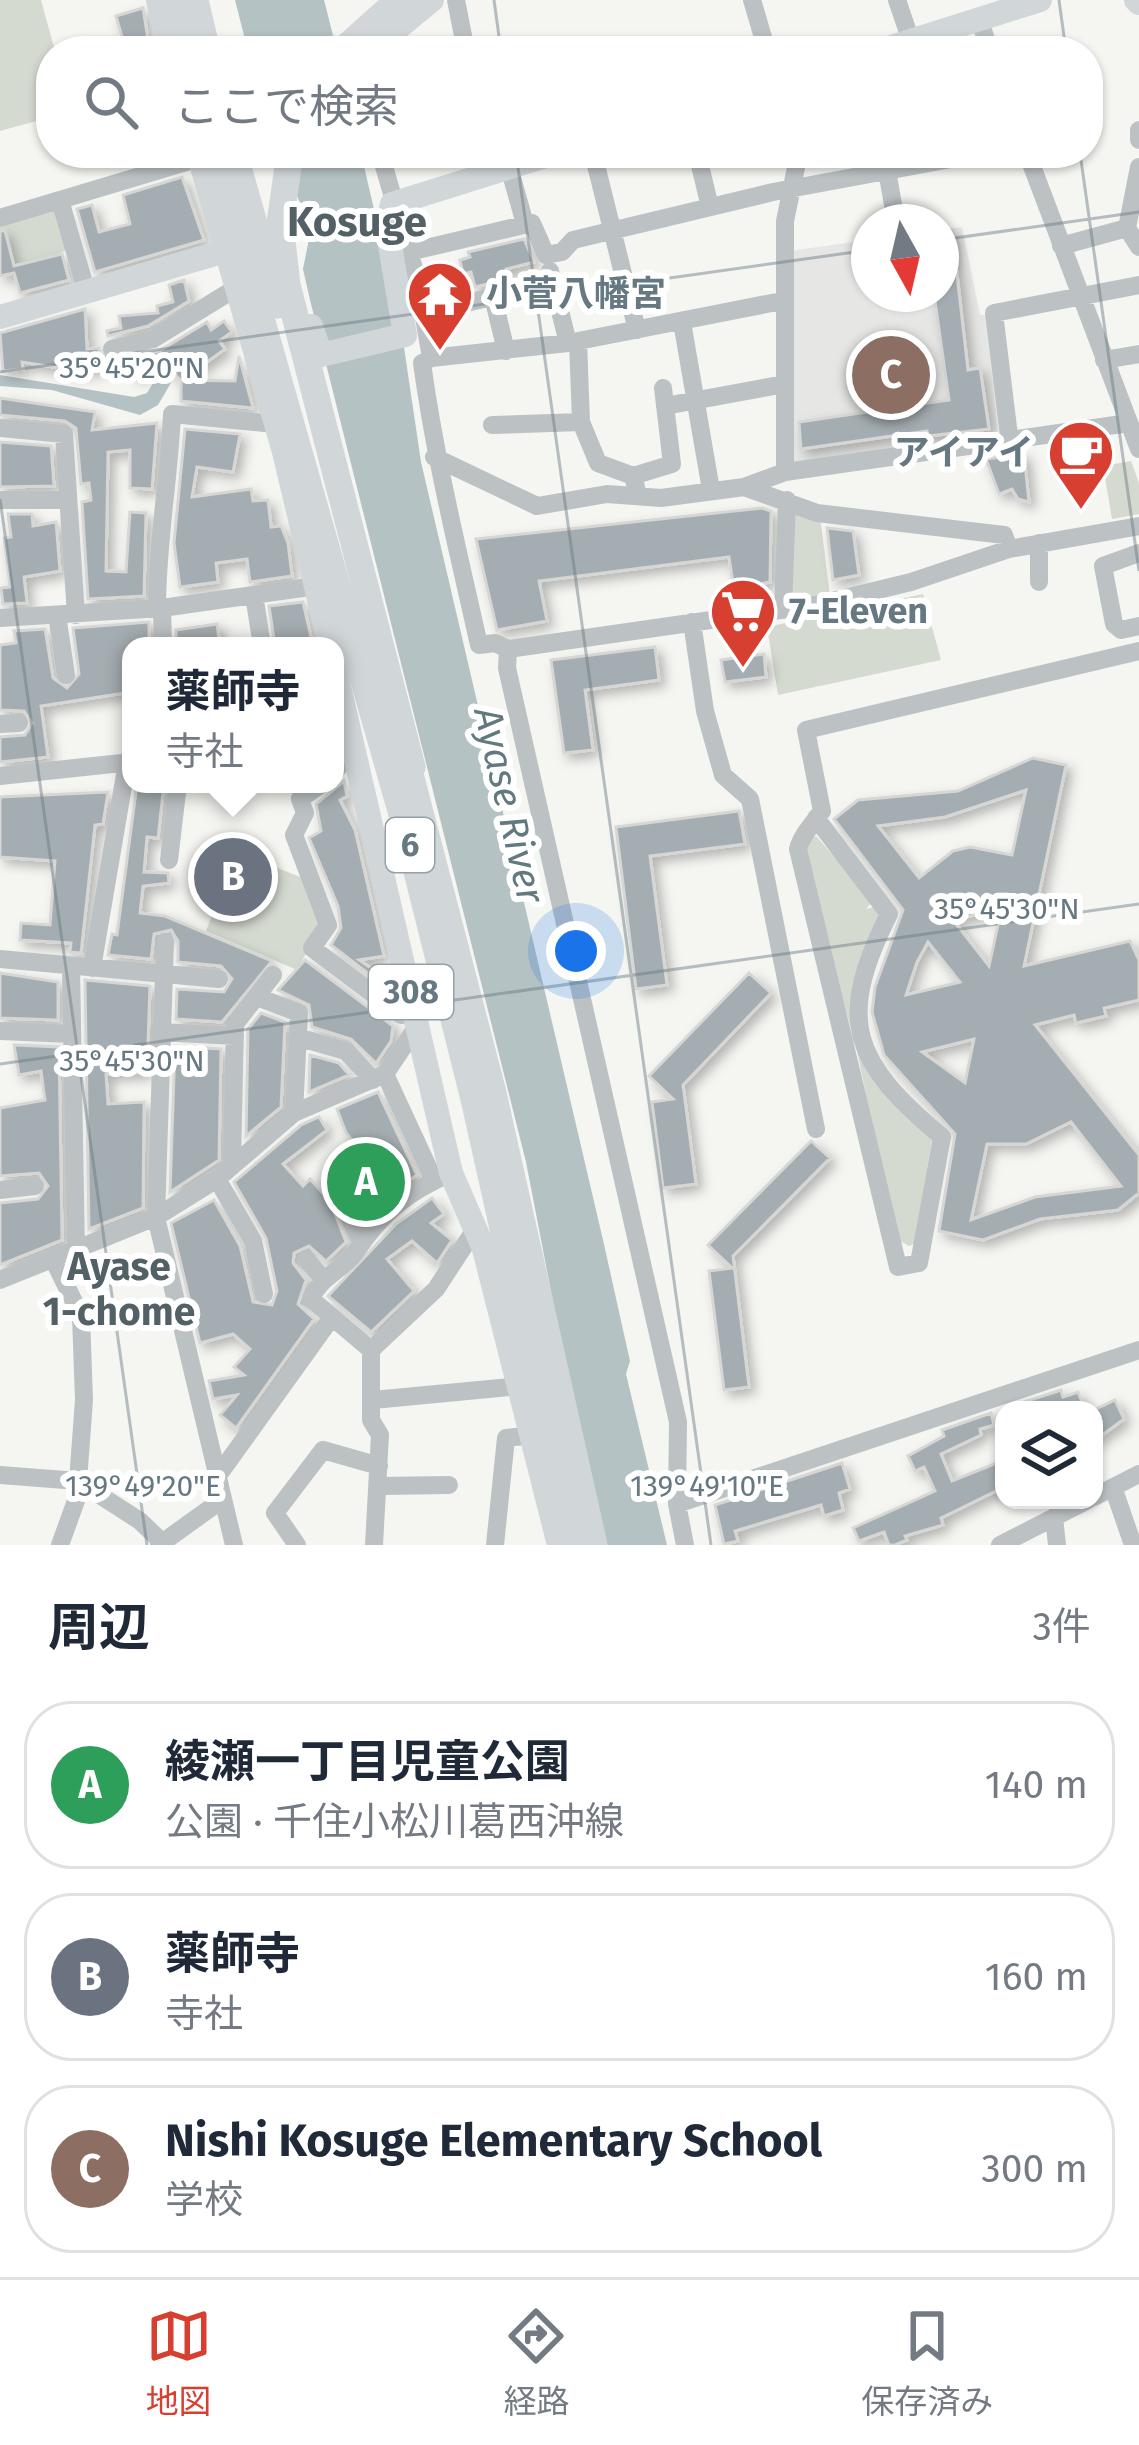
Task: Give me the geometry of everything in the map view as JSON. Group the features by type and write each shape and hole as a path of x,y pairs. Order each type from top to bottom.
{"highway":[{"path":"197,0 204,36"},
{"path":"352,36 385,0"},
{"path":"356,36 399,0"},
{"path":"164,2 179,36"},
{"name":"6","path":"204,168 371,696 474,1099 574,1545"},
{"name":"6","path":"238,168 426,826 498,1115 590,1545"},
{"path":"283,168 273,220 279,282 371,696"},
{"path":"285,168 280,223 287,285 426,826"}],"main road":[{"path":"168,36 164,2 197,0 211,36"},
{"path":"384,36 432,0"},
{"path":"924,36 994,10 1040,0"},
{"path":"203,168 328,637"},
{"path":"225,250 233,168"},
{"path":"0,317 260,241 288,247 317,351 326,355 401,338 407,330 387,227 392,204 486,168"},
{"name":"308","path":"344,717 417,1020 442,1176 474,1231 520,1386"},
{"path":"520,1386 559,1545"}],"street":[{"path":"385,0 389,31"},
{"path":"456,0 463,36"},
{"path":"752,0 763,36"},
{"path":"897,0 909,36"},
{"path":"1139,130 1139,140"},
{"path":"1139,167 1127,228 1139,247"},
{"path":"0,218 162,168"},
{"path":"384,168 392,204 400,212 430,358"},
{"path":"501,168 525,224"},
{"path":"597,168 637,330"},
{"path":"701,168 710,207"},
{"path":"785,472 782,301 796,168"},
{"path":"546,254 562,252 573,240 868,168"},
{"path":"887,168 893,204"},
{"path":"1032,168 1139,449"},
{"path":"60,200 86,290"},
{"path":"409,252 532,223 573,342 581,422 598,463 661,498 744,487 785,472 1010,444 1129,423"},
{"path":"1061,246 1127,228"},
{"path":"454,306 553,282"},
{"path":"1010,444 994,313 1139,285"},
{"path":"112,349 153,339 236,288"},
{"path":"494,297 506,351"},
{"path":"782,301 573,342 430,358 422,363 434,457 479,645 495,643 508,649 865,595 1009,549 1139,526"},
{"path":"682,322 711,490"},
{"path":"1105,360 1139,354"},
{"path":"434,457 529,505 607,494 672,464 664,397 695,401 784,384"},
{"path":"162,637 157,536 169,480 172,414 275,424"},
{"path":"492,425 581,422"},
{"path":"0,428 64,434 66,675"},
{"path":"744,487 818,513 1004,535 1009,549"},
{"path":"0,500 65,500"},
{"path":"783,609 788,500"},
{"path":"1039,543 1040,582"},
{"path":"1139,554 1103,566 1114,624 1121,630 1139,626"},
{"path":"0,618 160,608 317,586"},
{"path":"254,596 261,637"},
{"path":"692,622 705,711 723,775 750,799 816,1129"},
{"path":"508,649 507,668 678,1422 677,1504 685,1545"},
{"path":"817,818 890,914 862,973 859,1012 864,1038 888,1089 942,1137 919,1263 898,1267 798,849 817,818 822,811 806,730 1139,651"},
{"path":"344,761 354,749"},
{"path":"0,776 122,764"},
{"path":"92,968 124,793"},
{"path":"169,860 177,793"},
{"path":"0,1280 156,1217 217,1179 294,1113 379,1077 417,1020 401,1015 313,948 328,926 294,836 305,814 300,799 305,793"},
{"path":"166,942 161,974 156,1217 234,1545"},
{"path":"0,959 219,979"},
{"path":"71,967 76,1253"},
{"path":"232,1163 235,1024 260,998 273,975"},
{"path":"260,998 299,1013 294,1113"},
{"path":"0,1031 71,1034"},
{"path":"159,1032 235,1036"},
{"path":"296,1037 346,1051 379,1077 442,1176 373,1221 358,1249 323,1280 311,1298 371,1350 379,1476 374,1545"},
{"path":"844,1042 864,1038"},
{"path":"217,1179 260,1236 264,1294"},
{"path":"0,1190 34,1186"},
{"path":"343,1203 360,1240"},
{"path":"371,1350 436,1289 474,1231"},
{"path":"306,1259 323,1280"},
{"path":"54,1262 81,1316 84,1400 80,1482 59,1545"},
{"path":"218,1477 332,1317"},
{"path":"677,1504 1139,1350"},
{"path":"373,1400 520,1386 555,1412 590,1545"},
{"path":"495,1545 506,1438 534,1435"},
{"path":"297,1545 275,1513 322,1450 379,1476 449,1485"},
{"path":"1103,1492 1139,1474"},
{"path":"0,1475 80,1482 162,1544 223,1498"},
{"path":"1113,1487 1133,1545"},
{"path":"1000,1545 1070,1509"},
{"path":"1054,1517 1057,1545"}],"shaded area":[{"path":"0,0 41,0 51,36 36,36 36,121 0,131"},
{"path":"235,0 324,0 333,36 244,36"},
{"path":"288,168 364,168 401,327 421,462 603,1240 630,1361 626,1374 667,1545 600,1545 526,1162 303,269 310,234"},
{"path":"54,208 69,249 14,273 0,251 0,224"},
{"path":"959,227 980,315 986,315 998,434 791,464 789,251 851,242 851,312 959,312"},
{"path":"161,370 175,376 158,405 140,415 52,390 0,386 0,375 134,397 147,393"},
{"path":"1131,461 1139,483 1139,514 1112,519 1103,466"},
{"path":"793,509 820,516 830,596 786,601"},
{"path":"923,594 941,660 778,695 767,627"},
{"path":"816,836 873,901 866,909 882,912 851,1029 805,857 808,839"},
{"path":"270,865 303,878 321,925 297,970 206,931 218,900 238,906 242,900 252,903"},
{"path":"857,1051 897,1108 932,1140 914,1244 909,1246 896,1239"},
{"path":"354,1151 383,1173 396,1197 357,1222 345,1192 344,1155"}],"building":[{"path":"143,8 147,36 122,36 116,16"},
{"path":"182,177 204,240 95,272 77,209 92,205 99,232 130,224 123,195"},
{"path":"0,231 5,231 14,266 62,254 69,280 20,293 14,273 0,276"},
{"path":"524,239 534,262 506,269 508,279 475,287 471,272 463,274 460,260 470,257 468,252"},
{"path":"184,280 189,301 148,326 108,336 107,331 121,328 119,316 158,313 157,306 173,302 169,285"},
{"path":"959,292 968,370 980,368 989,429 928,436 927,431 801,449 799,422 949,400 937,312 959,312"},
{"path":"85,309 87,349 99,348 102,367 79,371 22,362 23,369 3,371 0,333"},
{"path":"224,321 232,332 219,341 225,349 182,380 235,381 239,356 253,408 181,401 181,381 166,364 134,376 131,358 159,351 207,322 211,330"},
{"path":"0,398 95,412 92,430 157,423 152,489 130,488 130,450 108,452 106,571 126,572 130,512 146,513 144,596 88,599 82,502 91,500 89,483 81,484 76,428 65,421 0,415"},
{"path":"185,429 240,434 233,472 197,467 192,497 251,489 253,501 268,500 271,527 281,526 288,543 292,576 250,582 247,559 216,563 218,582 180,587 174,543"},
{"path":"0,442 51,446 54,486 0,487"},
{"path":"1024,454 1029,502 1018,499 1012,489 999,494 986,459"},
{"path":"762,508 771,511 770,582 734,589 729,557 539,581 547,621 497,630 476,539"},
{"path":"8,514 32,514 33,526 56,522 60,571 24,577 27,603 3,604 1,588 10,587 4,538 11,537"},
{"path":"827,528 853,531 859,575 833,580"},
{"path":"303,602 311,637 274,637 269,606"},
{"path":"149,622 149,637 122,637 122,693 41,706 48,757 0,762 0,737 25,735 32,723 24,711 0,710 0,645 16,643 14,631 45,629 53,678 67,688 79,674 73,628"},
{"path":"217,624 219,637 176,637 176,630"},
{"path":"655,647 659,680 585,690 593,750 564,753 551,660"},
{"path":"764,654 766,677 725,682 721,660"},
{"path":"1033,758 1066,765 1024,966 1130,941 1139,960 1139,1000 1104,1008 1106,1016 1076,1023 1074,1015 1035,1025 1139,1155 1139,1193 1118,1210 1040,1219 983,1240 939,1231 955,1134 884,1055 872,1012 875,987 903,910 834,819 858,800 958,791","holes":["1026,790 1012,855 970,847 953,851 919,878 878,826 945,817","983,913 999,920 989,966 953,920","928,942 960,982 906,995","974,1039 965,1083 922,1052","1071,1122 1121,1186 1035,1197 971,1220 987,1144 1026,1144"]},
{"path":"344,781 347,796 340,800 355,830 384,956 359,960 390,981 391,991 331,945 341,928 338,906 309,838 321,831 316,804 329,793 344,793"},
{"path":"108,792 103,824 95,825 81,953 70,952 71,943 20,940 21,923 50,925 55,861 0,857 0,797"},
{"path":"136,793 163,793 158,838 147,837 144,872 168,873 169,883 143,886 140,913 165,916 272,961 222,1022 176,1019 177,989 224,992 232,979 221,966 178,962 178,941 171,930 154,934 151,959 108,955 112,934 117,935"},
{"path":"739,811 745,844 650,856 667,985 636,989 616,827"},
{"path":"234,856 249,863 246,869 252,871 241,897 233,893 229,902 217,897 222,886 215,883 225,860"},
{"path":"305,960 393,1026 391,1041 376,1063 351,1039 312,1027 309,1005 278,990"},
{"path":"0,973 58,982 58,1020 0,1018"},
{"path":"749,973 771,993 683,1085 696,1184 663,1188 652,1102 673,1099 649,1076"},
{"path":"85,980 150,986 147,1072 106,1074 108,1104 144,1102 143,1208 89,1229"},
{"path":"261,1013 285,1022 281,1107 246,1136 248,1029"},
{"path":"14,1045 59,1047 62,1240 0,1265 0,1203 38,1199 48,1186 39,1173 0,1176 0,1108 45,1100 41,1071 19,1075"},
{"path":"175,1046 221,1049 219,1160 170,1192"},
{"path":"310,1055 339,1063 349,1075 309,1092"},
{"path":"378,1092 417,1175 398,1187 366,1145 360,1149 346,1133 337,1109"},
{"path":"319,1117 327,1130 283,1164 303,1186 310,1179 330,1201 346,1242 326,1261 309,1246 294,1253 293,1263 306,1280 298,1304 314,1319 236,1428 220,1415 237,1395 213,1399 209,1381 244,1375 234,1367 250,1349 233,1334 200,1343 171,1223 214,1200 240,1246 253,1302 272,1305 277,1291 266,1238 234,1182 301,1125"},
{"path":"811,1141 830,1158 733,1256 749,1387 724,1390 709,1271 732,1268 708,1245"},
{"path":"432,1198 444,1214 431,1223 452,1240 437,1263 412,1241 387,1259 414,1291 371,1332 328,1296 396,1224"},
{"path":"1061,1390 1063,1397 1078,1392 1082,1401 1027,1401"},
{"path":"1115,1400 1124,1419 1103,1434 1103,1406"},
{"path":"991,1413 994,1425 941,1454 952,1481 995,1464 995,1491 941,1518 943,1525 905,1536 907,1540 895,1545 889,1545 884,1532 859,1541 853,1528 935,1491 924,1467 915,1471 908,1456 944,1436 942,1430"},
{"path":"842,1463 850,1489 839,1493 843,1510 824,1516 821,1505 735,1531 738,1541 724,1544 715,1505"}],"place":[{"name":"小菅八幡宮","path":"440,353"},
{"name":"Nishi Kosuge Elementary School","path":"891,375"},
{"name":"アイアイ","path":"1081,512"},
{"name":"7-Eleven","path":"743,670"},
{"name":"薬師寺","path":"233,877"},
{"name":"綾瀬一丁目児童公園","path":"366,1182"}],"district":[{"name":"Kosuge","path":"357,222"},
{"name":"Ayase 1-chome","path":"119,1290"}],"water label":[{"name":"Ayase River","path":"509,805"}]}
